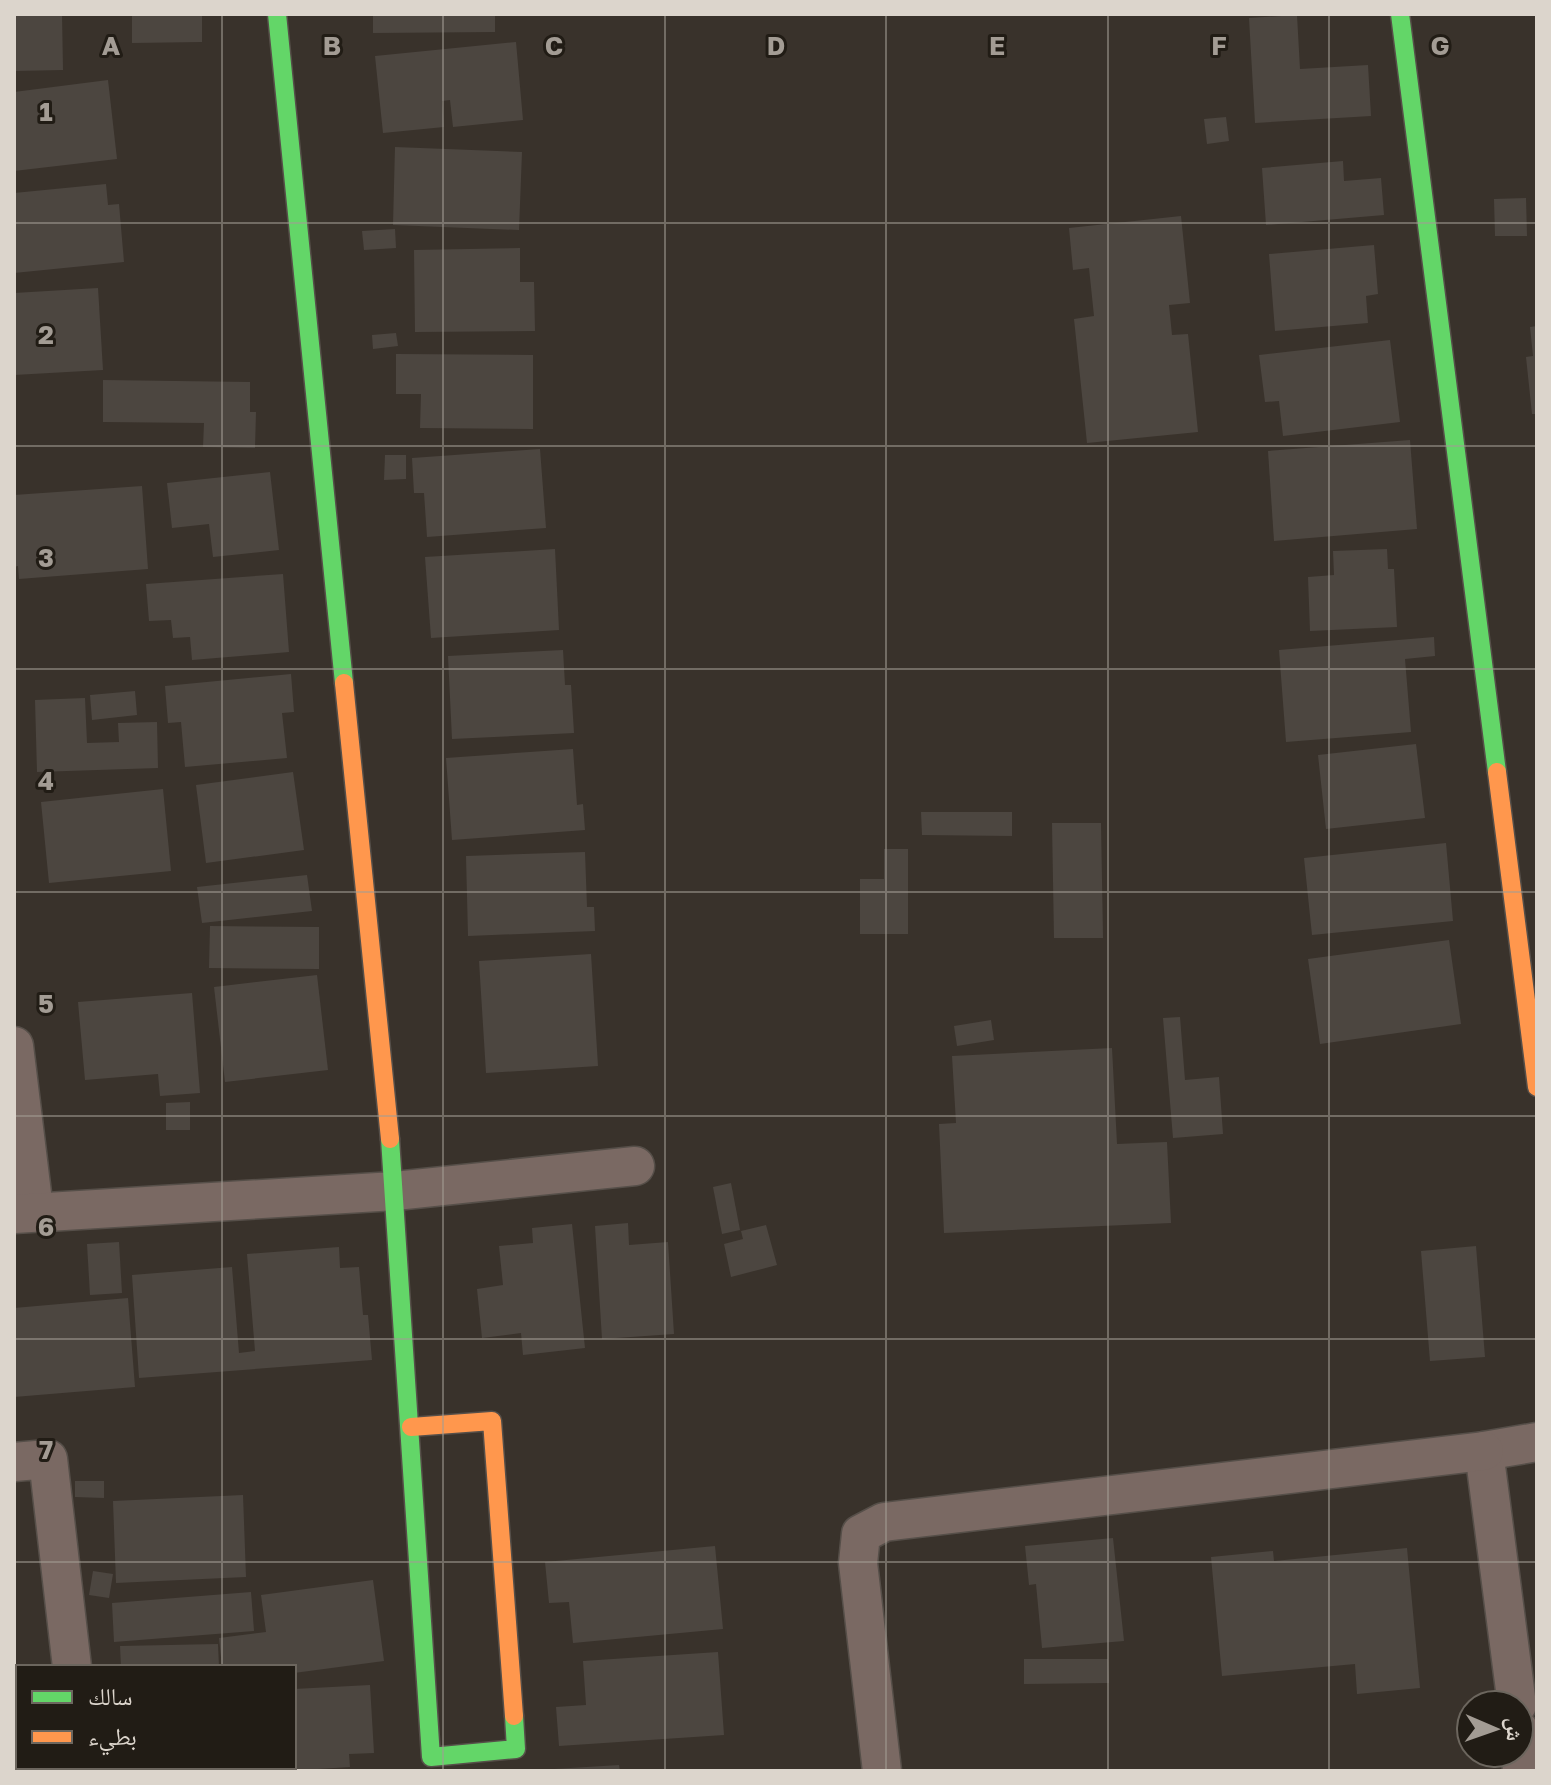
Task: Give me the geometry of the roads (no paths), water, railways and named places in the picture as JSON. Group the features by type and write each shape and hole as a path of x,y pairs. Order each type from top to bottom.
{"street":[{"path":"277,14 395,1191 431,1757 516,1749 492,1421 411,1427"},
{"path":"1400,14 1537,1087"},
{"path":"14,1046 24,1212 395,1191 635,1166"},
{"path":"882,1771 858,1563 861,1534 884,1522 1484,1451 1537,1442"},
{"path":"1484,1451 1525,1661 1520,1689"},
{"path":"14,1462 48,1459 72,1665"}]}
